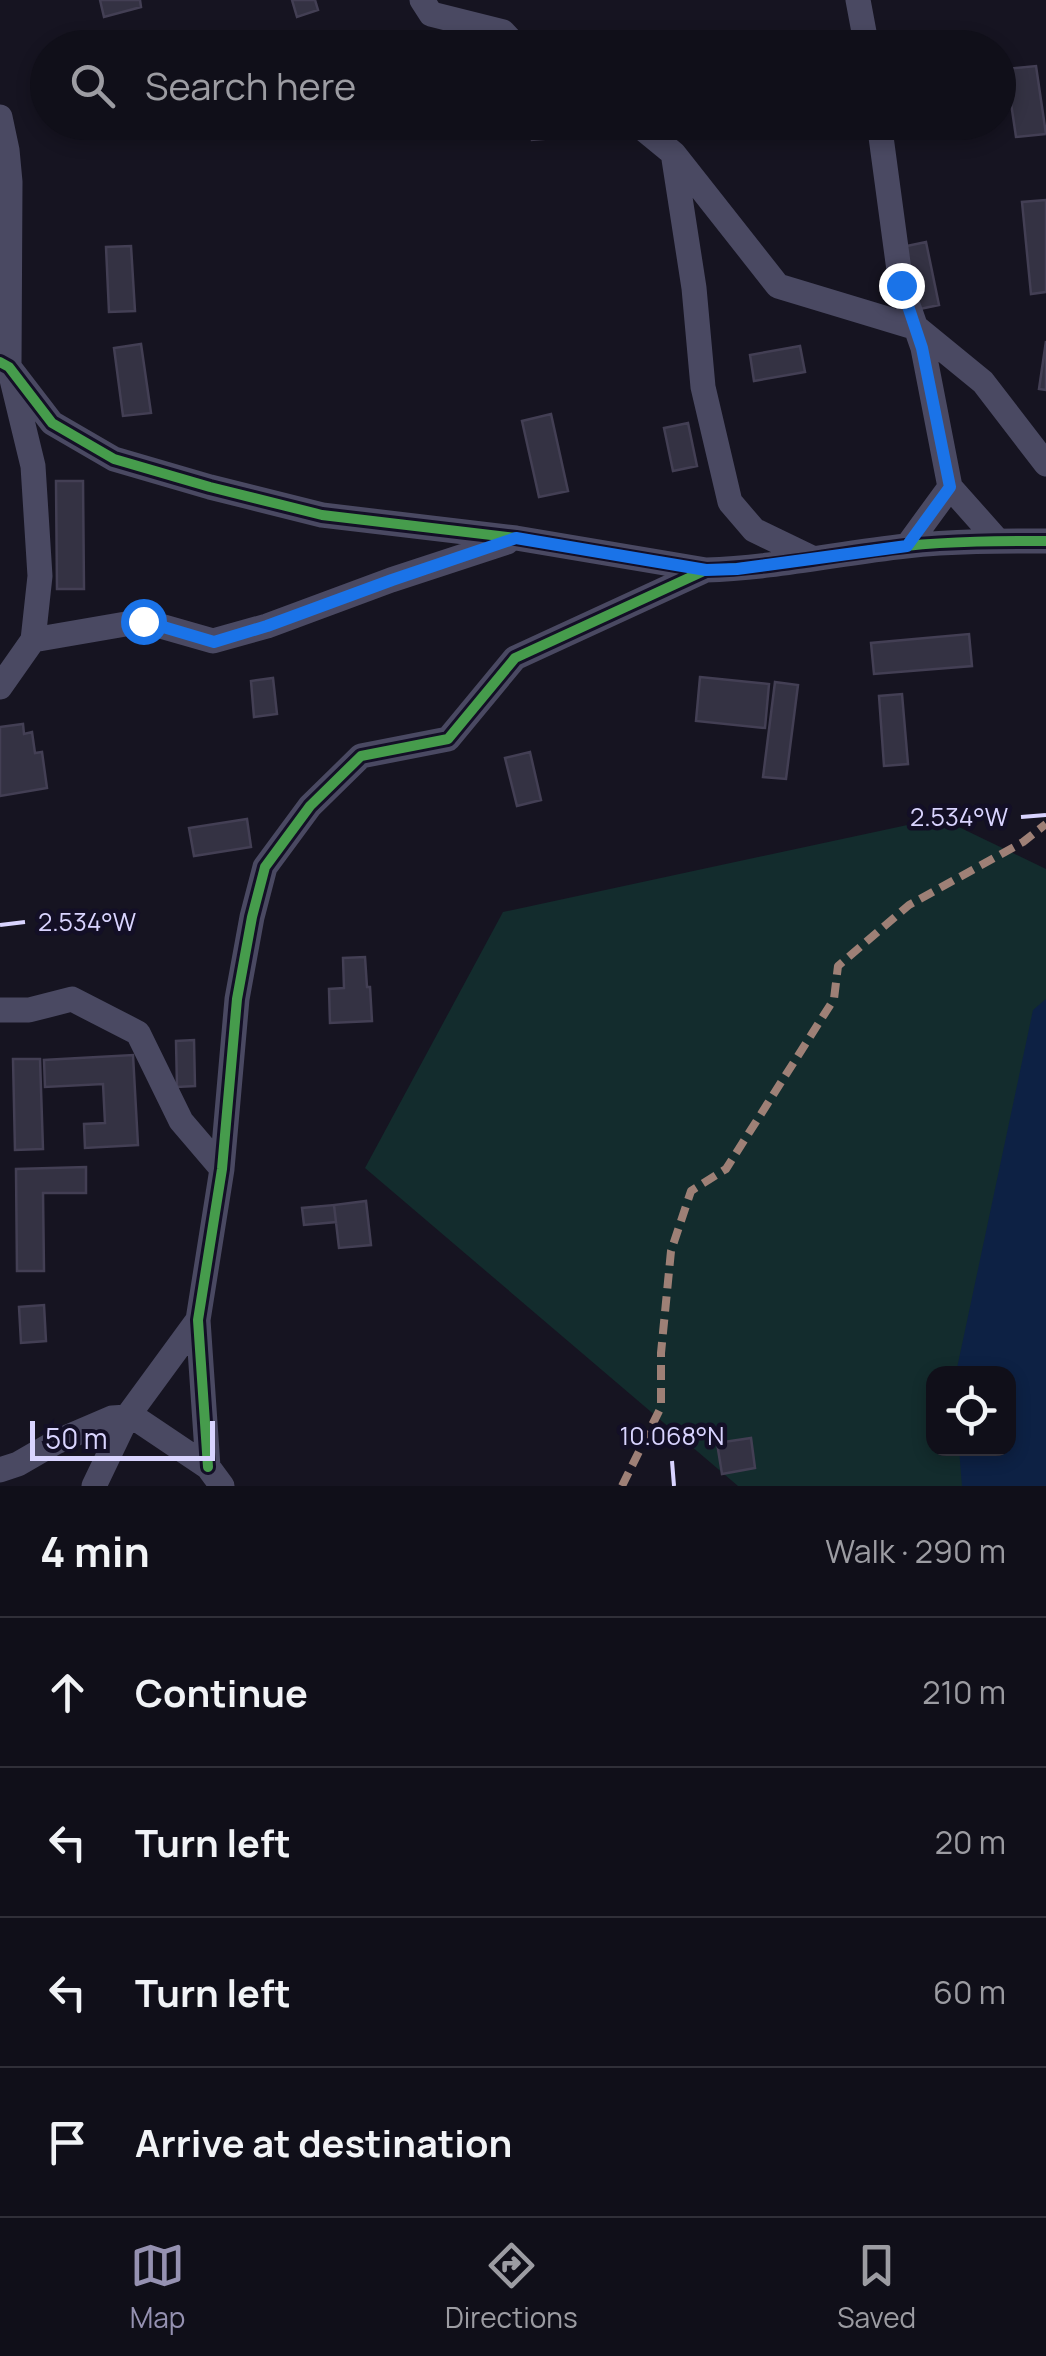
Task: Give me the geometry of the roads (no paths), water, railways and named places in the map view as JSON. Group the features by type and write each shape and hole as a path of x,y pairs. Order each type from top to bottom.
{"street":[{"path":"422,0 431,14 495,30"},
{"path":"858,0 864,30"},
{"path":"0,118 10,182 5,364 34,466 40,576 33,640 0,688"},
{"path":"657,140 674,154 778,286 917,328 983,382 1046,464"},
{"path":"882,140 901,285 917,328 950,487 998,540"},
{"path":"674,154 694,288 703,387 730,502 754,530 814,559"},
{"path":"5,364 52,422 114,459 322,515 516,538 706,570 907,546 1046,541"},
{"path":"907,546 950,487"},
{"path":"33,640 143,621 214,642 516,538"},
{"path":"215,1476 198,1320 222,1169 237,999 265,867 310,806 361,756 448,739 516,658 706,570"},
{"path":"0,1010 30,1010 72,999 138,1033 182,1121 222,1169"},
{"path":"94,1486 127,1418 198,1320"},
{"path":"0,1470 112,1418 127,1418 141,1422 215,1476"}],"water":[{"path":"1046,999 1046,1486 962,1486 960,1456 1016,1456 1016,1366 957,1366 1033,1010"}]}
